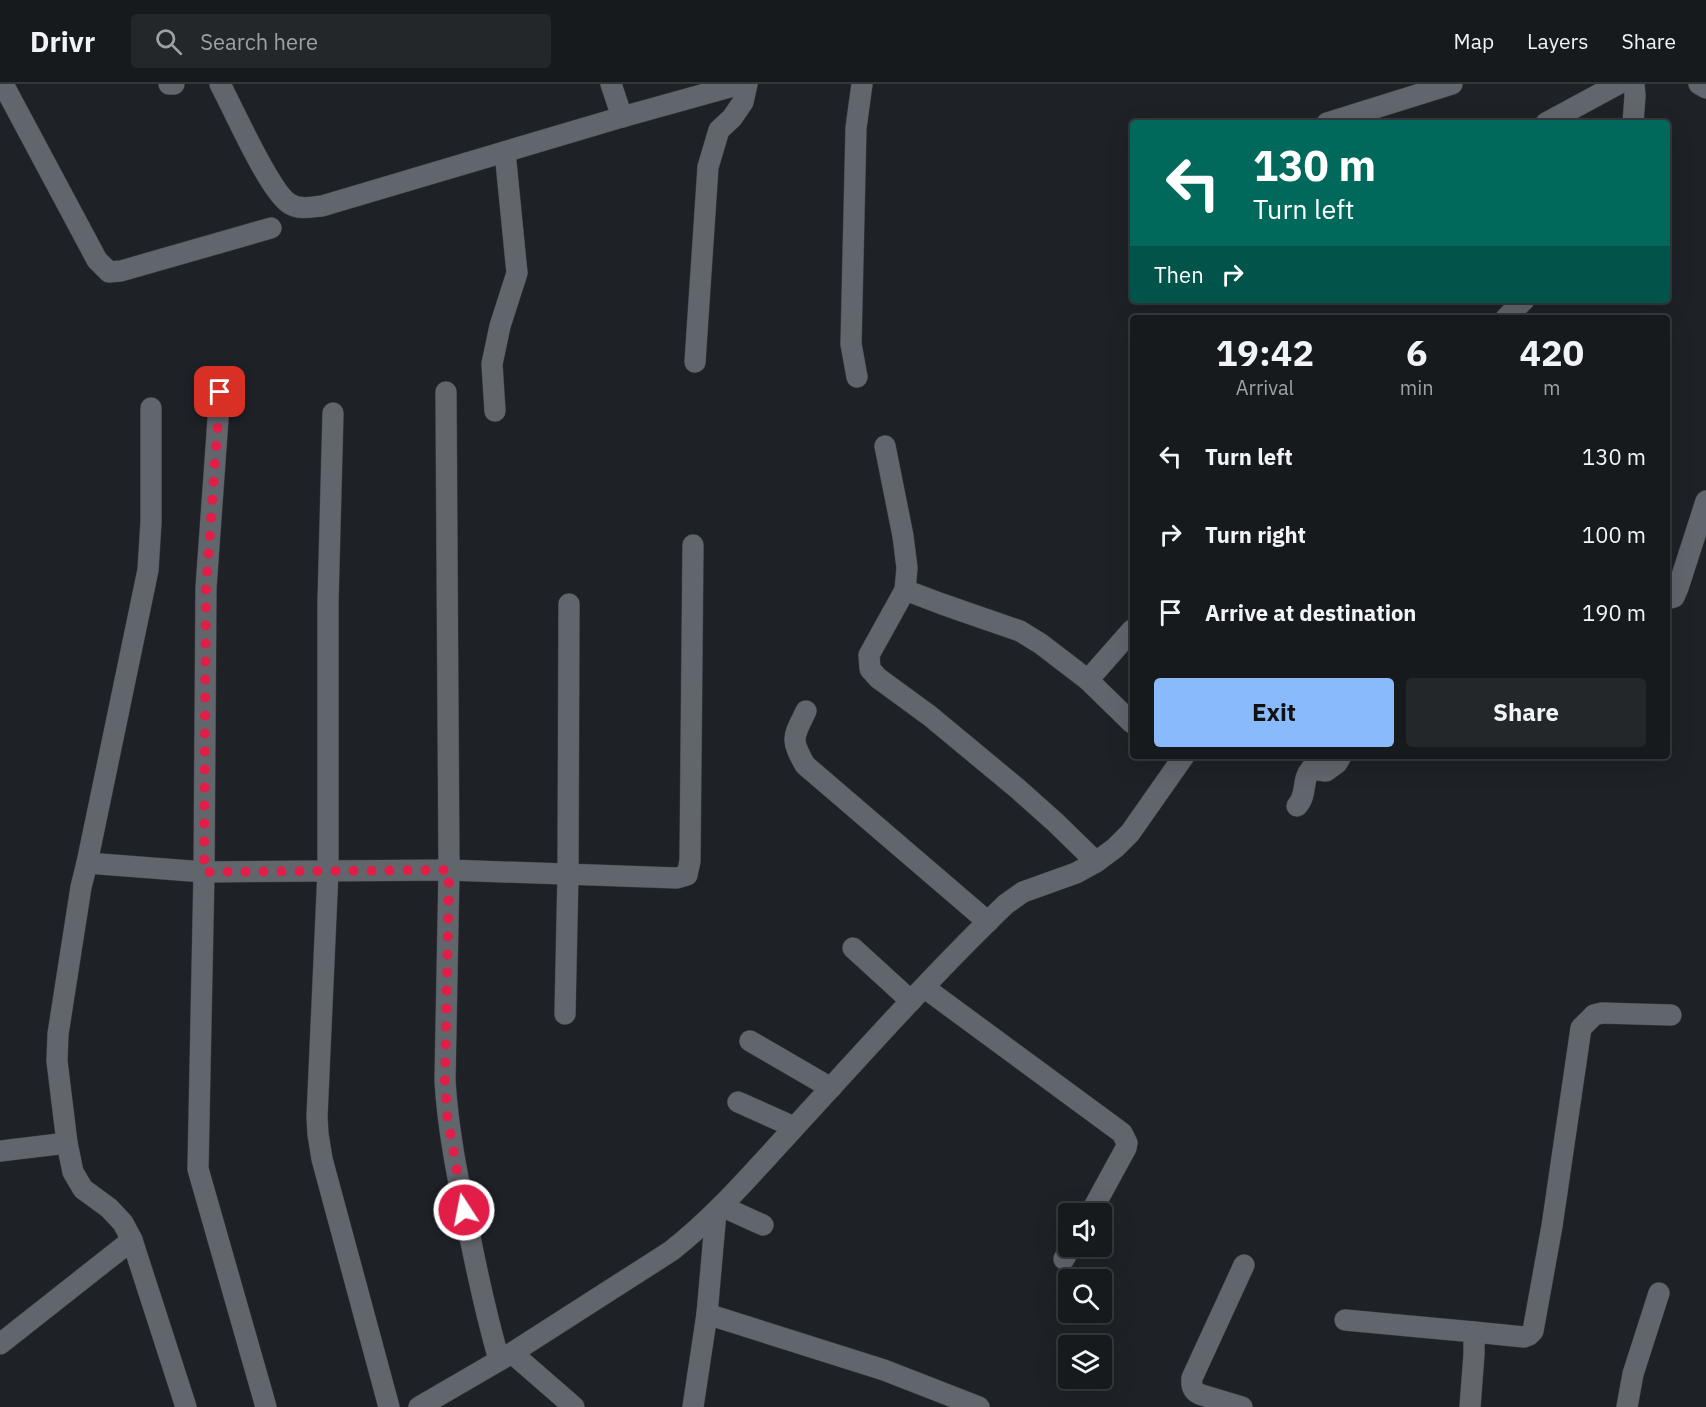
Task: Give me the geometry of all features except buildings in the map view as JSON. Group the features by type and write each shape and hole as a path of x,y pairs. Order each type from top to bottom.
{"street":[{"path":"3,84 97,260 109,272 121,272 271,228"},
{"path":"169,84 174,84"},
{"path":"220,84 270,181 288,203 301,208 322,206 741,84"},
{"path":"611,84 622,117"},
{"path":"695,362 708,167 719,130 732,118 743,102 747,84"},
{"path":"857,378 851,344 856,128 862,84"},
{"path":"1337,120 1452,84"},
{"path":"1552,120 1618,84"},
{"path":"1633,120 1634,84"},
{"path":"1699,84 1706,88"},
{"path":"495,411 492,364 500,326 517,273 505,152"},
{"path":"1509,315 1521,303"},
{"path":"220,392 206,588 204,872 198,1169 266,1407"},
{"path":"446,392 449,870 445,1081 447,1115 485,1310 505,1357 574,1407"},
{"path":"151,408 151,522 148,570 81,887 58,1034 57,1061 67,1143 73,1172 83,1189 109,1208 123,1223 132,1240 186,1407"},
{"path":"333,413 328,614 328,871 319,1060 318,1134 322,1159 388,1407"},
{"path":"885,446 907,568 905,590 869,656 870,669 878,678 930,716 1018,789 1056,822 1096,862"},
{"path":"1670,598 1674,597 1678,588 1706,501"},
{"path":"87,863 204,872 449,870 677,878 687,875 690,861 693,545"},
{"path":"905,590 1020,631 1088,680 1130,721"},
{"path":"565,1014 569,604"},
{"path":"1088,680 1130,632"},
{"path":"806,711 794,735 795,748 805,765 988,922"},
{"path":"1297,806 1302,800 1306,774 1311,769 1326,771 1339,759"},
{"path":"419,1407 505,1357 671,1251 719,1209 918,994 1006,904 1023,892 1076,873 1115,848 1130,833 1173,761"},
{"path":"853,948 1122,1133 1127,1143 1126,1148 1096,1203"},
{"path":"1346,1320 1524,1337 1529,1335 1533,1331 1552,1226 1581,1028 1589,1018 1602,1013 1671,1015"},
{"path":"750,1041 831,1088"},
{"path":"738,1102 794,1128"},
{"path":"0,1151 67,1143"},
{"path":"719,1209 763,1225"},
{"path":"693,1407 719,1209"},
{"path":"0,1344 132,1240"},
{"path":"1242,1407 1195,1393 1192,1378 1244,1265"},
{"path":"1627,1407 1633,1374 1659,1293"},
{"path":"707,1314 884,1370 979,1407"},
{"path":"1470,1407 1474,1332"}],"route":[{"path":"220,392 206,588 204,872 449,870 445,1081 447,1115 464,1210"}]}
